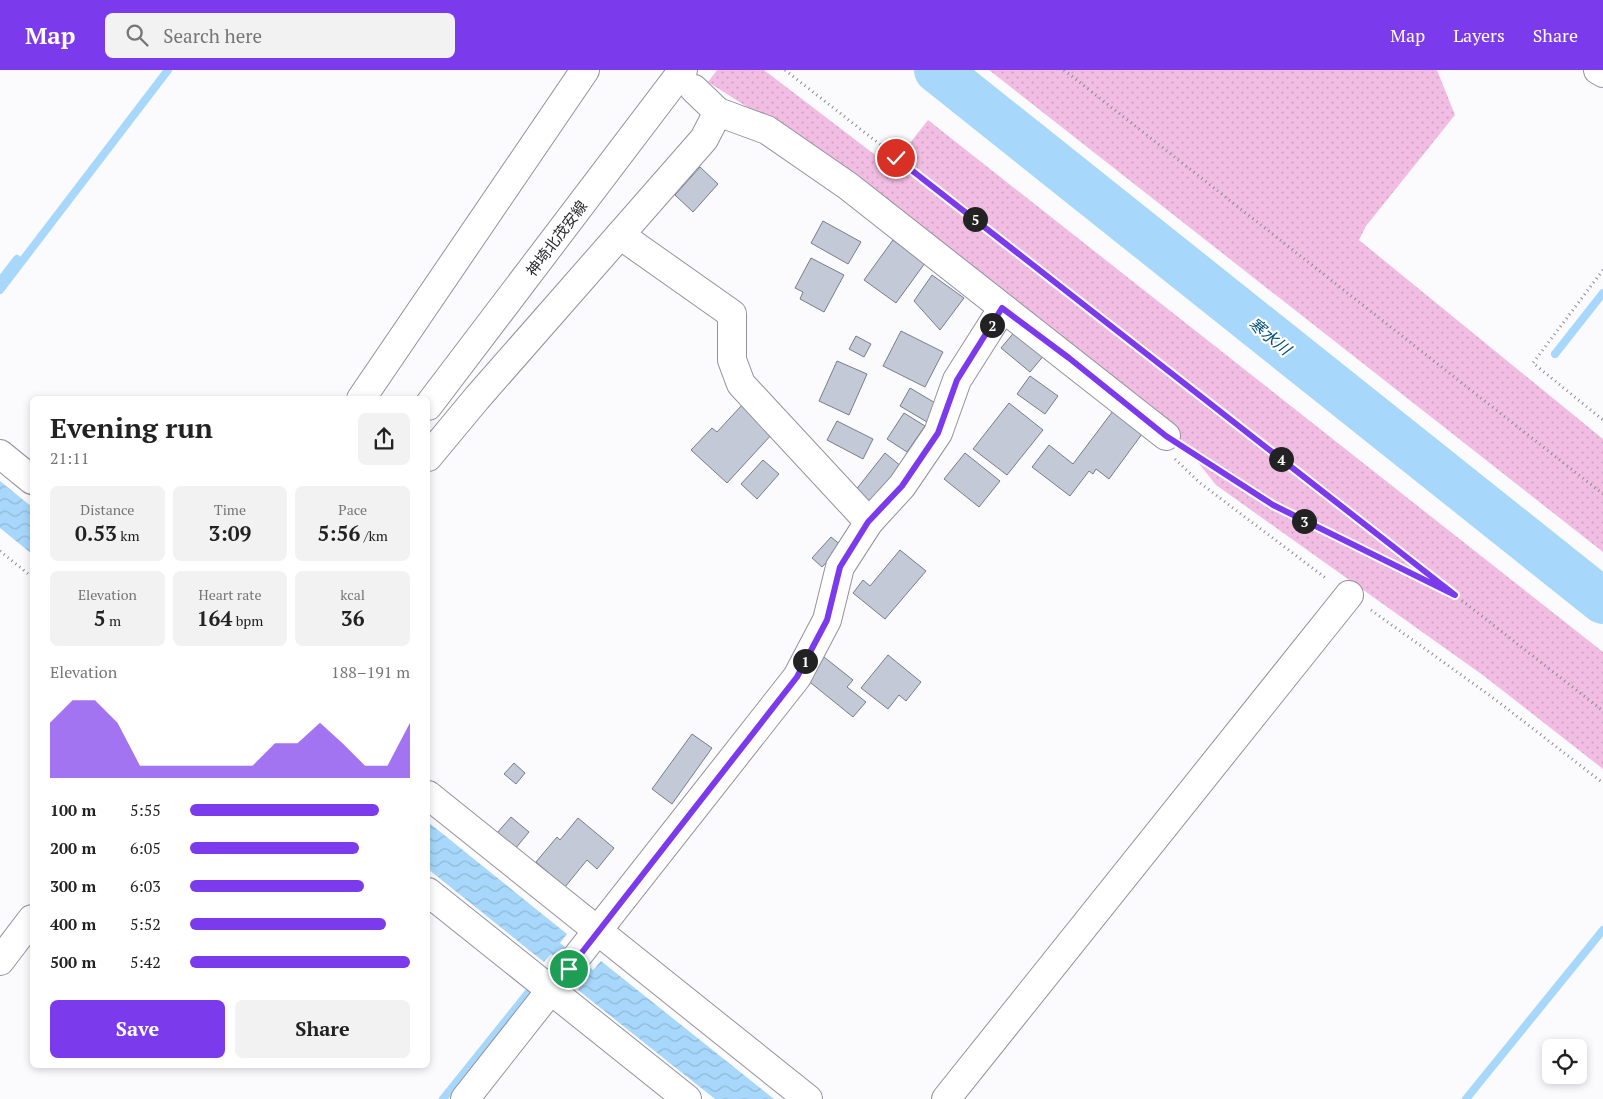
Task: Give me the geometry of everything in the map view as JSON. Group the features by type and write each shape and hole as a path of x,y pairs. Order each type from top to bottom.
{"street":[{"path":"363,396 585,70"},
{"path":"1598,70 1603,73"},
{"path":"689,80 718,112 767,130 832,175 1069,358 1166,436"},
{"name":"神埼北茂安線","path":"430,404 689,80"},
{"path":"430,455 476,398 704,139 718,112"},
{"path":"620,235 732,314 732,360 741,384 868,522"},
{"path":"465,1099 552,991 797,677 827,620 840,567 868,522 902,486 938,433 957,380 1002,308"},
{"path":"0,454 30,478"},
{"path":"946,1099 1349,595"},
{"path":"430,797 808,1099"},
{"path":"430,894 687,1099"},
{"path":"0,961 30,922"}],"path":[{"path":"784,70 1603,710"},
{"path":"1064,70 1603,494"},
{"path":"1603,270 1532,363 1603,420"},
{"path":"1166,436 1273,505 1455,595"},
{"path":"1166,436 1173,457 1200,483 1349,595 1496,700 1603,783"},
{"path":"0,551 30,575"}],"shaded area":[{"path":"717,70 764,70 891,167 928,120 1603,652 1603,769 1484,676 1216,485 1169,426 843,168 708,82"},
{"path":"989,70 1437,70 1455,115 1366,226 1359,240 1603,439 1603,552"}],"water":[{"path":"0,481 30,505 30,552 0,528"},
{"path":"430,824 567,934 560,943 593,970 601,961 774,1099 715,1099 578,990 585,981 551,954 544,962 430,871"}],"building":[{"path":"700,167 718,184 693,212 675,195"},
{"path":"823,221 861,242 848,264 811,243"},
{"path":"893,240 925,263 896,303 864,280"},
{"path":"811,258 844,275 824,312 800,299 803,292 795,288"},
{"path":"932,275 964,298 940,330 914,301"},
{"path":"1016,330 1045,354 1030,372 1001,348"},
{"path":"901,331 943,352 925,387 883,366"},
{"path":"856,336 871,344 864,357 849,349"},
{"path":"837,361 867,374 849,415 819,401"},
{"path":"1030,376 1058,396 1045,414 1017,394"},
{"path":"910,388 937,404 927,422 900,406"},
{"path":"1009,403 1043,430 1007,475 973,449"},
{"path":"742,405 773,433 727,483 691,450 712,428 717,432"},
{"path":"1113,411 1142,434 1109,479 1096,469 1093,474 1089,471 1070,496 1032,467 1049,445 1073,464"},
{"path":"904,413 925,426 907,452 887,439"},
{"path":"837,421 873,439 863,459 827,440"},
{"path":"885,453 902,467 872,504 855,491"},
{"path":"965,453 1000,481 979,507 944,479"},
{"path":"763,460 779,474 757,499 741,484"},
{"path":"831,537 842,546 822,567 812,558"},
{"path":"900,550 926,571 885,619 853,593 863,580 870,586"},
{"path":"888,655 921,682 906,701 899,695 888,709 861,688"},
{"path":"824,657 853,680 847,687 866,702 853,717 806,679"},
{"path":"692,734 712,748 672,804 652,789"},
{"path":"514,763 525,773 516,784 504,774"},
{"path":"511,817 529,832 515,849 497,833"},
{"path":"578,818 614,848 597,869 587,860 565,887 536,862 557,837 560,840"}],"waterway":[{"path":"0,290 168,70"},
{"name":"寒水川","path":"937,70 1603,601"},
{"path":"0,281 17,259"},
{"path":"1555,354 1603,293"},
{"path":"1466,1099 1603,930"},
{"path":"443,1099 528,993"}],"route":[{"path":"569,969 797,677 827,620 840,567 868,522 902,486 938,433 957,380 1002,308 1069,358 1166,436 1273,505 1455,595 896,158"}]}
